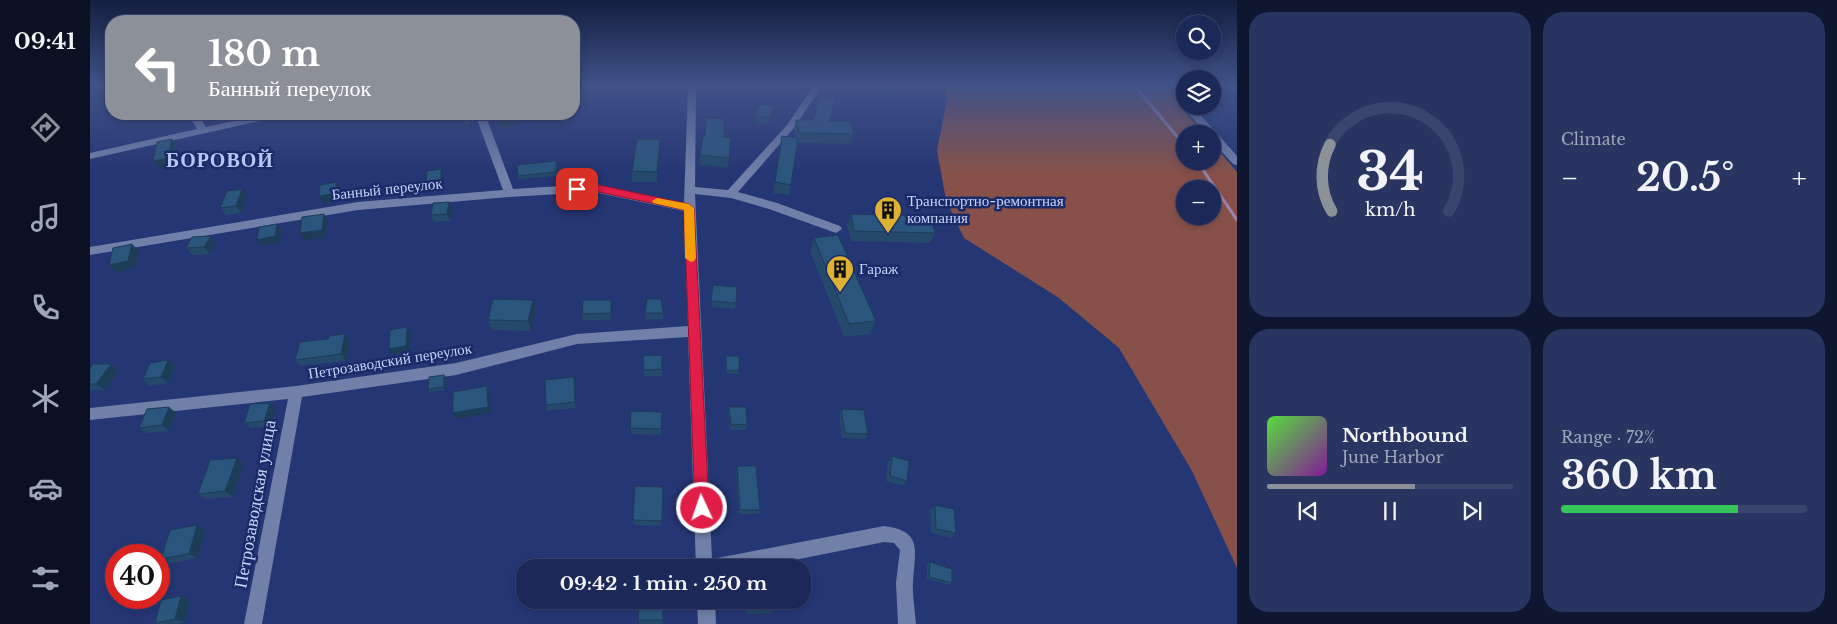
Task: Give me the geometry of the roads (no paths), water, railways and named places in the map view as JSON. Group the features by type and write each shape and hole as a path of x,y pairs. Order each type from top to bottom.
{"street":[{"path":"691,114 688,190 704,559"},
{"path":"731,194 799,114"},
{"path":"1195,115 1204,125"},
{"path":"197,120 203,131"},
{"path":"90,156 250,120"},
{"path":"482,120 509,193"},
{"path":"1221,144 1237,162"},
{"name":"Банный переулок","path":"90,251 358,206 509,193 594,188 689,208"},
{"path":"688,190 731,194 773,206 836,229"},
{"name":"Петрозаводский переулок","path":"90,414 296,392 456,368 577,339 694,332"},
{"name":"Петрозаводская улица","path":"253,624 296,392"},
{"path":"756,559 884,534 898,536 908,547 904,583 907,624"},
{"path":"706,609 707,624"}],"waterway":[{"path":"1158,114 1176,135"},
{"path":"1203,170 1237,220"}],"place":[{"name":"Транспортно-ремонтная компания","path":"888,234"},
{"name":"Гараж","path":"840,293"}],"district":[{"name":"БОРОВОЙ","path":"220,160"}]}
